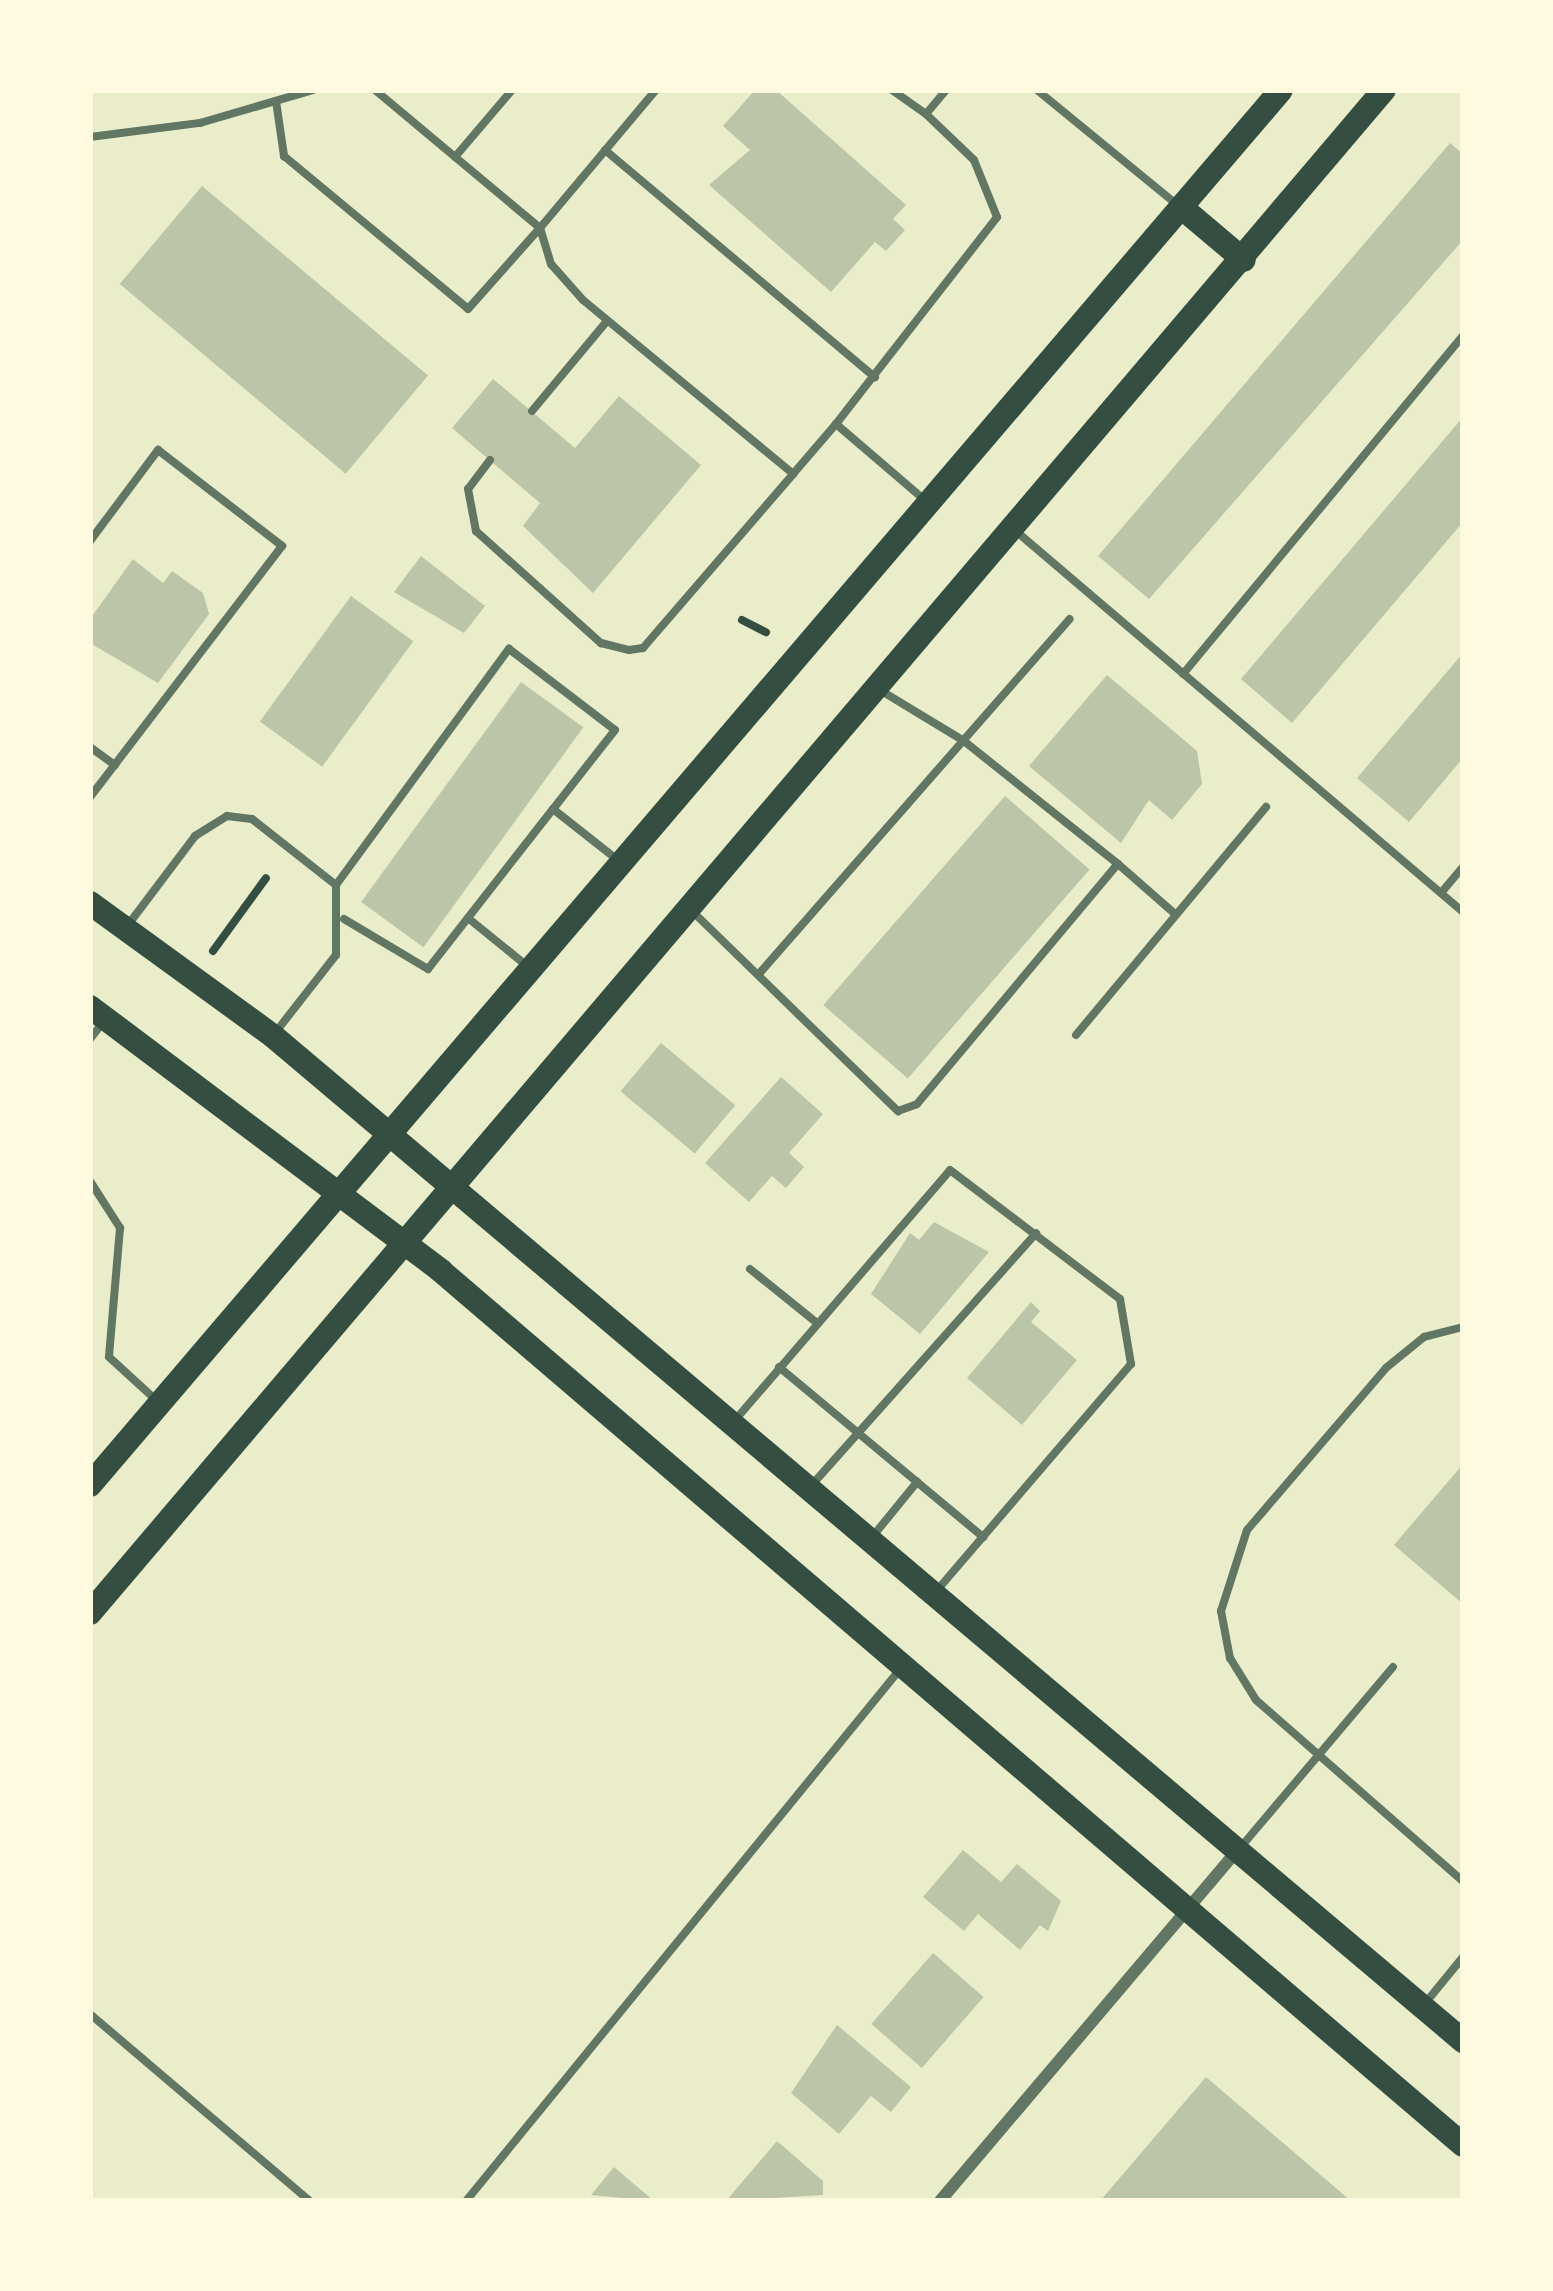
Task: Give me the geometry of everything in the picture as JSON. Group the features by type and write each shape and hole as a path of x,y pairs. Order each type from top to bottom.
{"main road":[{"path":"90,1485 332,1192 621,863 1281,90"},
{"path":"90,1613 1015,530 1384,90"},
{"path":"1180,208 1244,260"},
{"path":"90,902 273,1036 1463,2041"},
{"path":"95,1022 404,1242 1463,2145"}],"street":[{"path":"940,2201 1183,1908 1239,1850"}],"lane":[{"path":"90,137 314,90"},
{"path":"374,90 540,228 551,264 607,321 793,474"},
{"path":"455,157 512,90"},
{"path":"276,100 284,156 468,310 656,90"},
{"path":"490,460 468,489 476,532 601,643 629,650 643,647 875,377 997,217 983,173 926,114 892,90"},
{"path":"926,114 946,90"},
{"path":"1037,90 1180,208"},
{"path":"605,150 875,377"},
{"path":"532,411 607,321"},
{"path":"1184,674 1463,336"},
{"path":"836,424 928,502"},
{"path":"90,541 158,450 282,546 90,797"},
{"path":"1015,530 1463,912"},
{"path":"758,975 1070,619"},
{"path":"336,885 509,649 615,730 428,969 344,920"},
{"path":"878,689 964,741 1174,913"},
{"path":"90,746 115,765"},
{"path":"1076,1035 1266,807"},
{"path":"553,809 621,863"},
{"path":"125,928 195,836 227,816 252,819 336,885 344,920 336,956 273,1036"},
{"path":"690,909 898,1111 917,1105 1118,863"},
{"path":"1441,893 1463,867"},
{"path":"468,918 529,968"},
{"path":"732,1424 950,1170 1120,1299 1136,1345 933,1594"},
{"path":"90,1181 121,1228 110,1357 158,1402"},
{"path":"809,1489 1036,1233"},
{"path":"750,1269 816,1322"},
{"path":"1463,1327 1424,1337 1386,1369 1247,1530 1225,1572 1230,1658 1316,1756 1463,1881"},
{"path":"779,1367 982,1537"},
{"path":"870,1540 917,1482"},
{"path":"1239,1850 1394,1666"},
{"path":"466,2201 901,1668"},
{"path":"1422,2007 1463,1957"},
{"path":"90,2014 310,2201"}],"path":[{"path":"742,620 766,632"},
{"path":"213,951 266,878"}],"building":[{"path":"755,90 776,90 906,205 893,219 905,230 886,251 875,242 831,292 709,185 750,150 723,126"},
{"path":"1450,143 1463,154 1463,240 1149,599 1098,556"},
{"path":"202,186 428,376 346,474 120,284"},
{"path":"493,379 575,448 619,396 701,465 593,593 523,526 540,503 452,428"},
{"path":"1463,417 1463,522 1292,723 1241,679"},
{"path":"421,556 485,606 464,633 394,592"},
{"path":"133,559 163,583 172,571 203,593 209,614 158,683 90,643 90,619"},
{"path":"351,596 413,641 322,767 260,721"},
{"path":"1463,653 1463,758 1409,822 1357,778"},
{"path":"1107,675 1197,751 1202,784 1172,820 1149,800 1121,843 1029,766"},
{"path":"521,682 583,727 423,947 361,902"},
{"path":"1005,796 1090,869 908,1079 823,1005"},
{"path":"661,1043 735,1105 695,1154 621,1091"},
{"path":"781,1077 823,1114 789,1153 804,1167 786,1188 772,1176 749,1202 705,1163"},
{"path":"934,1222 989,1252 920,1334 871,1294 910,1233 919,1240"},
{"path":"1031,1302 1040,1311 1031,1322 1077,1360 1022,1425 967,1378"},
{"path":"1463,1464 1463,1604 1394,1545"},
{"path":"963,1850 1001,1882 1017,1864 1061,1901 1048,1931 1040,1925 1020,1950 978,1914 964,1931 923,1897"},
{"path":"933,1953 984,1997 922,2068 871,2024"},
{"path":"837,2025 911,2087 891,2112 871,2096 839,2134 791,2093"},
{"path":"1206,2077 1351,2201 1100,2201"},
{"path":"777,2141 823,2181 823,2195 726,2201"},
{"path":"614,2167 654,2201 591,2195"}]}
